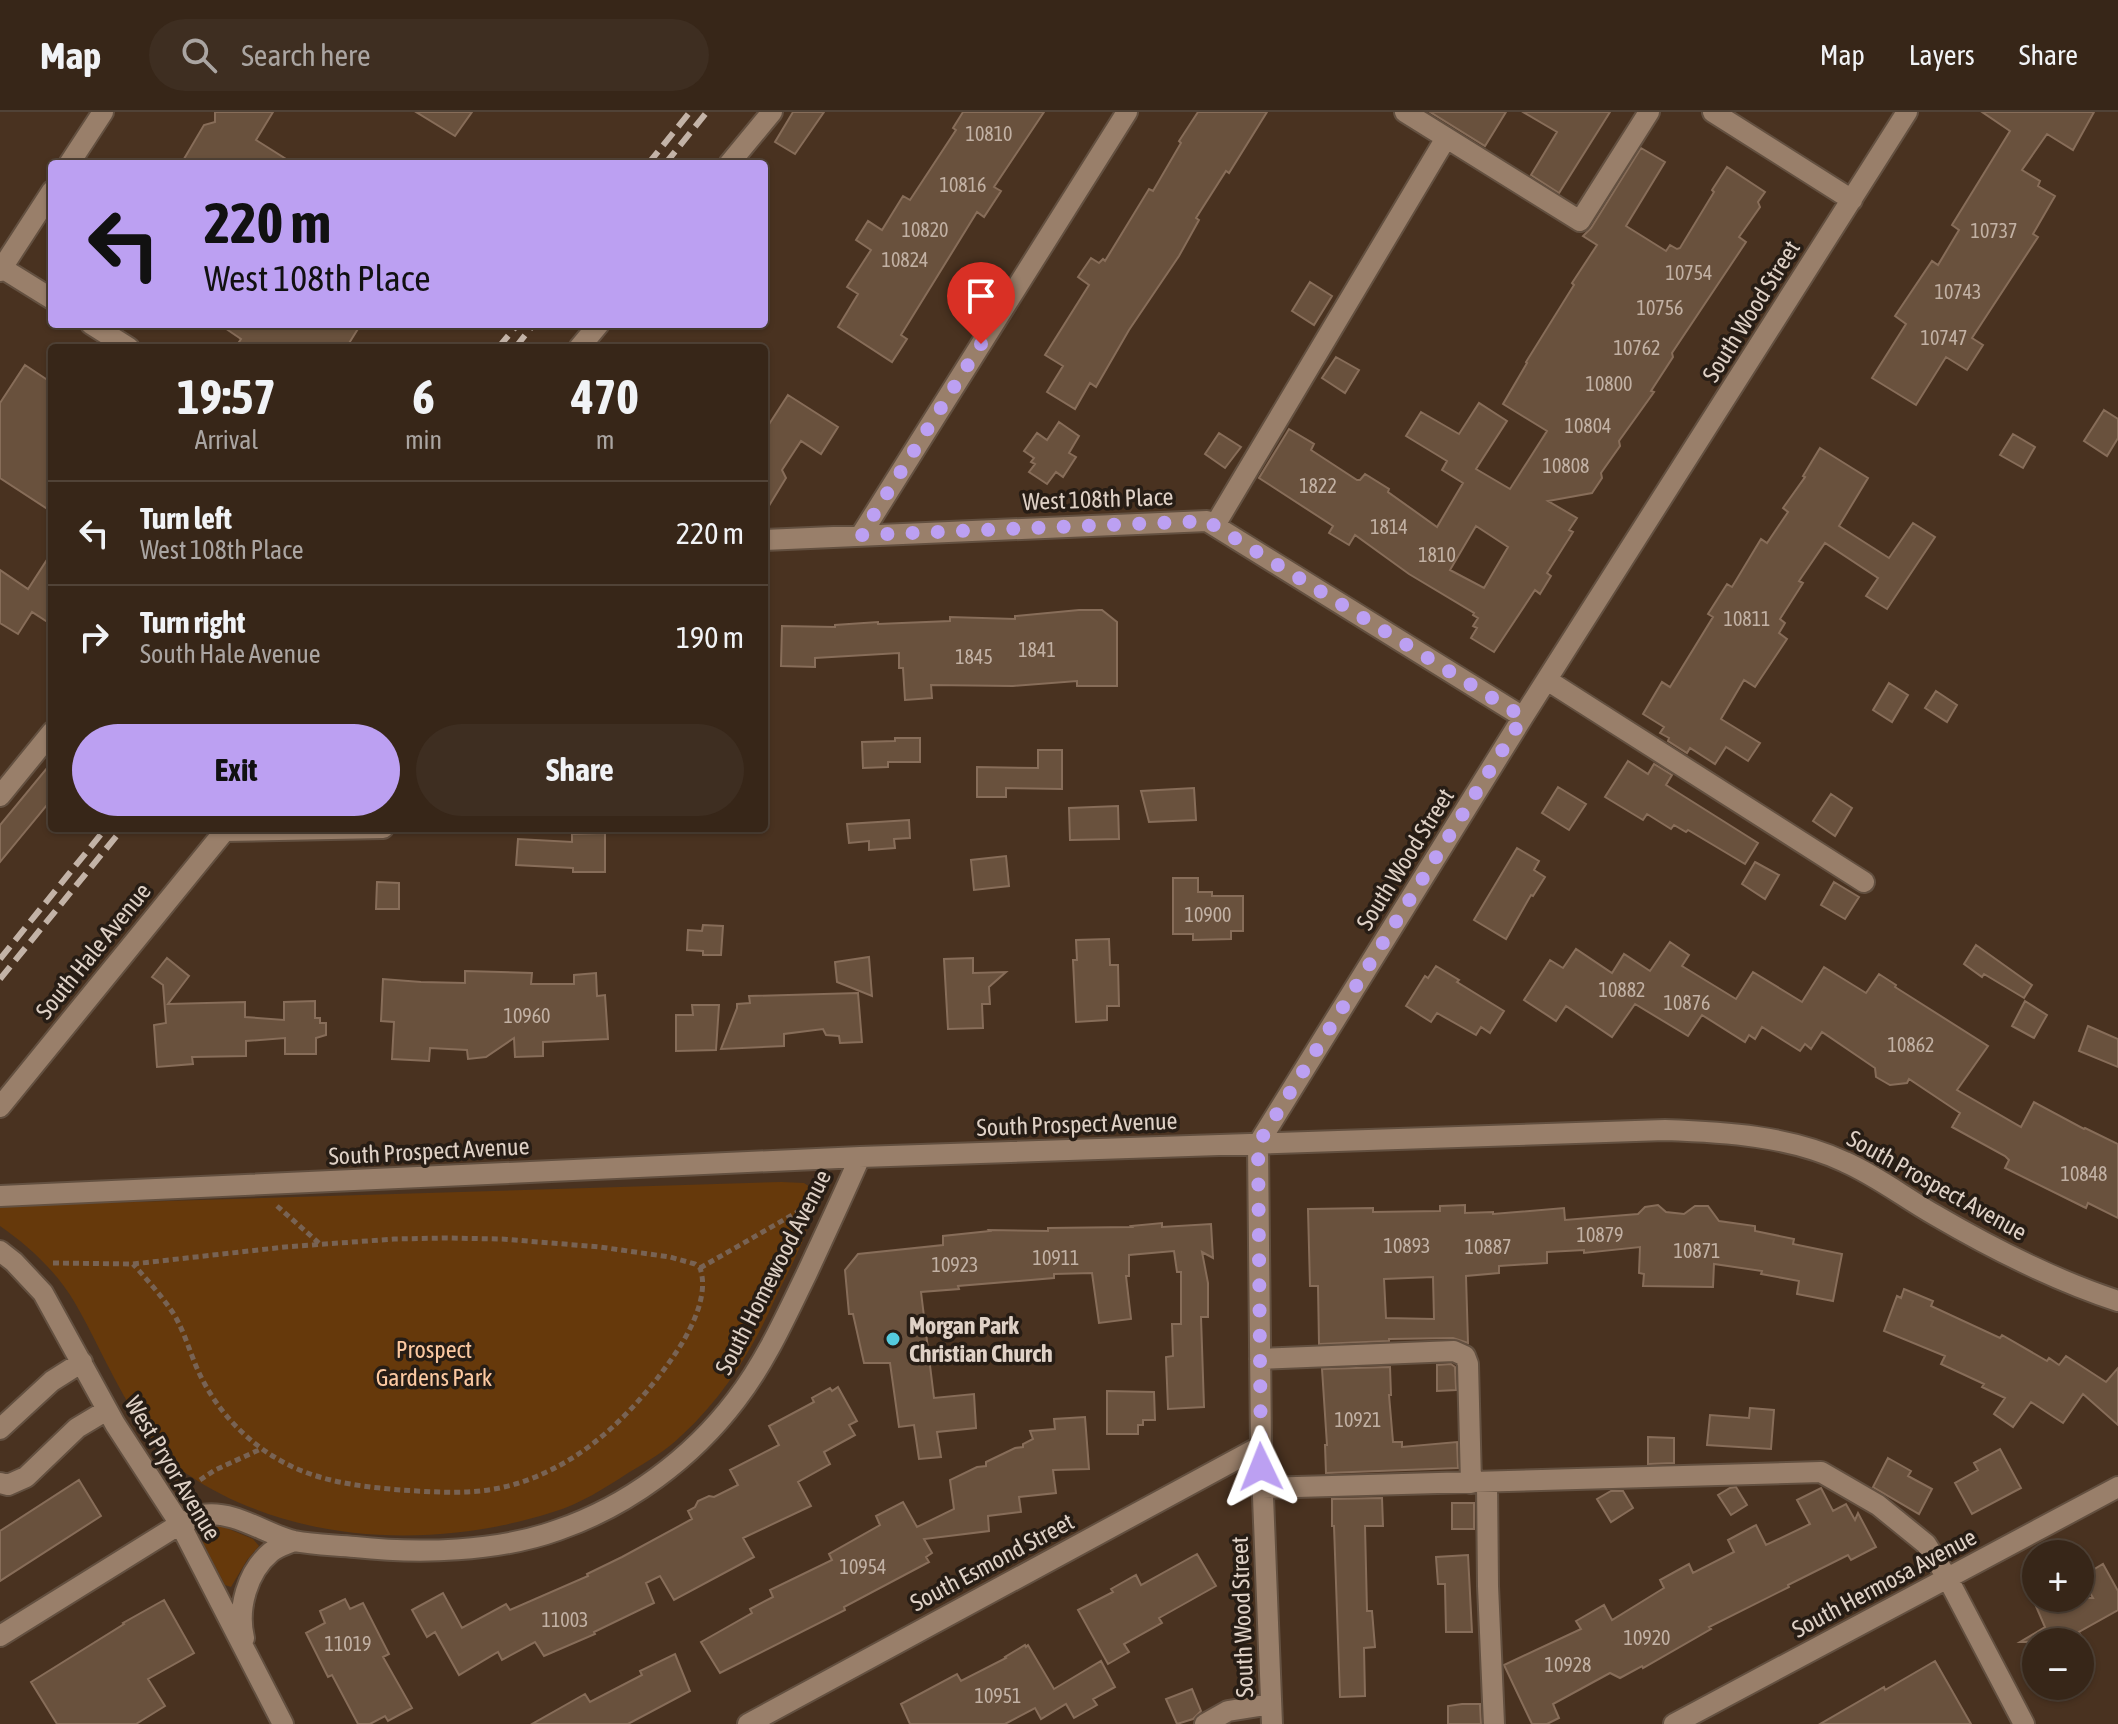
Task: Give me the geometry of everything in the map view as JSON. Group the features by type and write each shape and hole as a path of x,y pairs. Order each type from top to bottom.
{"street":[{"path":"72,160 103,112"},
{"path":"732,160 772,112"},
{"path":"861,535 1127,112"},
{"path":"1405,112 1580,221 1649,112"},
{"path":"1713,112 1852,200"},
{"name":"South Wood Street","path":"1272,1714 1262,1488 1258,1144 1523,717 1907,112"},
{"path":"1215,525 1446,138"},
{"path":"48,197 1,269 48,297"},
{"path":"97,328 123,344"},
{"path":"582,344 596,328"},
{"name":"West 108th Place","path":"768,540 1207,521 1523,717"},
{"path":"1547,680 1864,882"},
{"path":"0,796 48,737"},
{"name":"South Hale Avenue","path":"0,1107 224,832"},
{"name":"South Prospect Avenue","path":"0,1196 860,1157 1665,1130 1713,1131 1808,1148 1844,1161 1996,1249 2082,1289 2118,1301"},
{"name":"South Homewood Avenue","path":"0,1636 180,1524 201,1515 226,1516 294,1541 371,1549 442,1551 499,1545 557,1531 605,1510 655,1480 699,1441 736,1400 766,1354 860,1157"},
{"name":"West Pryor Avenue","path":"0,1251 43,1293 107,1410 180,1524 283,1724"},
{"path":"1260,1359 1454,1351 1465,1356 1488,1586 1494,1724"},
{"path":"0,1429 52,1381 82,1362"},
{"path":"0,1483 8,1485 26,1477 77,1428 107,1410"},
{"name":"South Esmond Street","path":"748,1724 1261,1446"},
{"path":"1262,1488 1821,1472 1878,1505 1926,1544 1948,1579 2024,1724"},
{"name":"South Hermosa Avenue","path":"1674,1724 2118,1487"},
{"path":"247,1655 240,1624 248,1587 272,1551 294,1541"},
{"path":"1205,1724 1228,1711 1272,1714"}],"path":[{"path":"273,1203 321,1245"},
{"path":"700,1268 801,1210"},
{"path":"53,1263 133,1264 394,1239 502,1239 600,1247 686,1260 700,1268 703,1291 676,1353 659,1377 606,1433 576,1457 550,1471 503,1488 476,1491 390,1489 335,1482 316,1476 261,1449 243,1434 207,1389 175,1317 133,1264"},
{"path":"200,1480 261,1449"}],"green space":[{"name":"Prospect Gardens Park","path":"804,1183 813,1189 806,1232 746,1356 697,1421 642,1465 563,1509 508,1524 461,1532 413,1535 365,1534 318,1527 272,1515 228,1498 187,1474 169,1459 138,1418 60,1281 32,1251 0,1226 0,1207 6,1206"},
{"path":"219,1525 253,1539 259,1546 231,1587 225,1585 201,1534 209,1526"}],"building":[{"path":"215,112 273,112 256,140 288,160 183,160 204,125 215,122"},
{"path":"416,112 472,112 455,136"},
{"path":"793,112 824,112 795,154 775,142"},
{"path":"963,112 1044,112 994,187 1001,191 984,217 977,212 901,335 907,339 892,362 838,327 858,294 847,287 871,250 856,240 868,221 882,230 903,196 910,200 956,130 953,128"},
{"path":"1198,112 1267,112 1196,218 1199,220 1179,256 1129,330 1096,387 1090,383 1075,409 1047,392 1063,366 1045,355 1089,285 1078,277 1091,258 1099,263 1103,259 1105,261 1149,189 1153,191"},
{"path":"1430,112 1506,112 1485,146"},
{"path":"1523,112 1610,112 1559,193 1531,175 1557,132"},
{"path":"1982,112 2094,112 2073,150 2047,134 2022,170 2040,181 2038,186 2055,196 2033,234 2038,237 1972,338 1983,345 1967,370 1946,357 1916,405 1872,378 1906,324 1895,316 1932,261 1938,265 1959,230 1952,225 2010,131"},
{"path":"1641,148 1665,162 1626,226 1666,251 1670,245 1680,248 1727,167 1765,192 1758,202 1760,207 1739,237 1746,242 1672,353 1673,357 1651,391 1654,392 1619,441 1620,446 1601,473 1602,478 1592,493 1548,501 1577,518 1569,530 1573,532 1547,573 1551,576 1540,594 1535,590 1494,652 1471,638 1477,628 1473,626 1478,618 1474,613 1409,574 1355,535 1349,545 1329,533 1333,526 1259,478 1289,429 1314,444 1311,450 1357,480 1365,474 1437,527 1463,483 1442,470 1447,461 1406,436 1421,412 1459,434 1479,403 1507,421 1476,469 1510,489 1547,431 1503,404 1597,245 1583,236","holes":["1476,526 1508,547 1484,588 1450,570"]},
{"path":"1310,282 1332,296 1314,325 1292,311"},
{"path":"225,328 358,328 348,344 238,344 241,339"},
{"path":"1336,357 1359,370 1345,393 1322,378"},
{"path":"25,365 48,380 48,509 0,478 0,403"},
{"path":"788,395 838,427 821,454 801,441 782,470 786,478 768,507 768,426"},
{"path":"2104,410 2118,419 2118,438 2107,456 2084,441"},
{"path":"1059,422 1079,436 1069,453 1076,457 1063,477 1056,472 1047,484 1029,472 1035,464 1031,462 1034,458 1024,451 1037,433 1047,440"},
{"path":"1219,433 1241,447 1225,468 1205,454"},
{"path":"2013,434 2035,447 2023,468 2000,455"},
{"path":"1820,448 1868,478 1839,526 1889,558 1913,523 1935,537 1887,609 1866,596 1878,578 1825,543 1799,581 1803,583 1780,619 1785,623 1779,633 1787,639 1755,687 1744,680 1721,719 1760,743 1748,761 1726,747 1715,764 1690,748 1687,753 1668,741 1669,738 1660,733 1664,727 1643,714 1662,682 1670,687 1713,617 1708,614 1727,584 1732,587 1761,539 1767,543 1788,512 1783,508 1805,477"},
{"path":"48,558 48,622 32,612 18,634 0,623 0,570 28,589"},
{"path":"1102,610 1117,622 1117,686 1077,686 1077,681 1013,686 931,685 932,698 905,700 899,653 815,658 815,667 781,666 782,626 835,627 878,622 950,621 950,617 1015,619 1015,616"},
{"path":"1889,683 1908,695 1892,722 1873,710"},
{"path":"1936,691 1957,705 1947,722 1925,708"},
{"path":"895,738 920,738 920,762 888,762 888,767 863,768 862,742 895,741"},
{"path":"1038,750 1062,750 1062,789 1006,788 1006,797 977,797 977,767 1038,768"},
{"path":"1628,761 1648,774 1654,764 1672,775 1666,785 1758,843 1745,864 1688,830 1686,832 1674,825 1671,829 1647,814 1643,820 1605,797"},
{"path":"48,767 48,804 0,862 0,825"},
{"path":"1558,787 1586,804 1569,830 1542,813"},
{"path":"1194,788 1196,820 1149,822 1141,791"},
{"path":"1831,794 1852,808 1835,836 1813,821"},
{"path":"1118,806 1119,839 1070,840 1069,808"},
{"path":"909,820 910,838 894,839 895,848 869,850 869,841 849,843 847,824"},
{"path":"605,833 605,872 573,872 573,868 516,865 518,839 572,842 572,834"},
{"path":"1517,848 1539,861 1534,870 1545,877 1506,939 1474,920"},
{"path":"1006,856 1009,886 974,890 971,860"},
{"path":"1755,862 1779,875 1765,899 1742,884"},
{"path":"1173,878 1198,878 1198,892 1212,892 1212,896 1243,896 1243,931 1231,931 1231,939 1193,940 1193,934 1173,934"},
{"path":"377,882 399,883 399,909 376,909"},
{"path":"1834,882 1859,897 1845,919 1821,905"},
{"path":"703,925 723,926 721,955 703,955 703,951 687,950 688,930 702,931"},
{"path":"1109,939 1110,965 1118,965 1119,1006 1107,1006 1107,1020 1076,1022 1073,960 1077,960 1076,940"},
{"path":"1670,942 1689,955 1682,966 1736,999 1753,972 1802,1002 1824,967 1866,993 1879,974 1988,1046 1957,1090 2021,1127 2034,1102 2118,1144 2118,1218 2088,1203 2086,1208 2005,1168 2009,1160 2005,1156 1952,1127 1960,1113 1909,1079 1907,1083 1890,1085 1876,1077 1875,1068 1822,1032 1811,1049 1805,1044 1800,1051 1762,1027 1755,1039 1749,1035 1745,1042 1702,1015 1688,1036 1635,1004 1612,1037 1566,1006 1556,1021 1524,1000 1550,960 1563,968 1576,949 1612,973 1624,954 1650,971"},
{"path":"1976,945 2032,985 2024,998 1984,974 1982,977 1964,964"},
{"path":"869,957 872,996 837,982 835,962"},
{"path":"167,958 189,976 168,1004 245,1002 245,1017 284,1020 284,1002 315,1001 315,1018 320,1018 320,1023 326,1023 326,1035 316,1038 316,1054 285,1054 285,1038 246,1041 246,1056 192,1057 193,1064 157,1067 154,1025 166,1023 163,985 152,977"},
{"path":"973,958 973,973 1006,972 989,987 990,1004 982,1004 983,1028 948,1029 944,959"},
{"path":"1436,966 1504,1011 1490,1033 1481,1027 1476,1035 1437,1013 1431,1022 1406,1006 1425,976 1428,978"},
{"path":"465,971 532,973 531,984 574,984 574,975 596,973 597,996 605,995 608,1039 543,1042 543,1056 515,1057 514,1038 486,1057 468,1059 467,1050 430,1048 429,1061 392,1059 394,1022 381,1021 383,979 465,983"},
{"path":"858,993 862,1042 840,1043 839,1036 826,1035 823,1029 784,1034 784,1046 721,1049 737,1004 750,1003 749,996"},
{"path":"2025,1001 2047,1015 2034,1038 2012,1026"},
{"path":"692,1005 719,1005 716,1050 676,1051 676,1015 693,1015"},
{"path":"2088,1026 2118,1039 2118,1067 2079,1051"},
{"path":"1465,1205 1465,1213 1493,1214 1564,1208 1565,1220 1638,1214 1645,1207 1658,1205 1666,1212 1684,1214 1695,1206 1708,1206 1719,1221 1755,1226 1755,1231 1794,1239 1793,1244 1842,1254 1833,1301 1797,1294 1799,1281 1761,1274 1762,1271 1714,1264 1713,1287 1643,1286 1644,1274 1639,1273 1640,1247 1584,1253 1584,1250 1547,1252 1547,1263 1499,1266 1499,1273 1466,1276 1468,1343 1453,1338 1319,1344 1318,1286 1310,1286 1308,1209 1440,1211 1440,1206","holes":["1433,1277 1434,1319 1386,1318 1384,1279"]},
{"path":"1162,1223 1162,1227 1211,1224 1213,1258 1202,1252 1208,1283 1208,1317 1201,1317 1204,1407 1168,1409 1166,1357 1173,1356 1172,1324 1181,1324 1181,1272 1177,1272 1174,1251 1129,1255 1129,1276 1126,1276 1131,1319 1099,1323 1092,1273 1054,1274 1054,1278 921,1292 934,1398 974,1394 976,1428 937,1432 941,1457 919,1459 914,1425 899,1427 890,1363 864,1363 853,1314 849,1314 845,1270 858,1254 943,1245 943,1236 989,1230 1048,1231 1048,1228 1132,1227"},
{"path":"1904,1289 1933,1301 1931,1306 2000,1338 2002,1335 2047,1361 2049,1358 2059,1365 2066,1356 2106,1382 2118,1368 2118,1425 2083,1394 2063,1423 2031,1402 2013,1427 1994,1414 2005,1398 1982,1387 1984,1384 1941,1364 1945,1356 1884,1331 1897,1296 1901,1298"},
{"path":"1451,1364 1455,1367 1456,1390 1437,1391 1437,1365"},
{"path":"1390,1367 1393,1442 1402,1442 1402,1447 1457,1442 1458,1468 1326,1473 1322,1369"},
{"path":"838,1387 857,1421 849,1425 855,1435 824,1452 830,1464 798,1482 811,1506 743,1538 754,1557 674,1600 660,1576 646,1583 654,1603 544,1656 535,1642 502,1660 498,1652 459,1675 435,1632 427,1637 412,1610 443,1593 462,1628 506,1604 510,1610 588,1576 692,1519 688,1511 698,1501 738,1485 730,1470 779,1445 769,1426 814,1402 812,1398"},
{"path":"1107,1391 1154,1392 1155,1420 1143,1420 1143,1425 1138,1425 1138,1434 1107,1434"},
{"path":"1750,1408 1774,1410 1771,1449 1707,1445 1710,1415 1749,1418"},
{"path":"1085,1417 1089,1469 1053,1470 1056,1493 1019,1497 1021,1512 988,1516 989,1531 924,1539 932,1553 926,1557 929,1562 844,1607 845,1610 720,1673 701,1642 752,1613 750,1609 773,1597 770,1590 832,1560 829,1554 880,1525 876,1516 903,1502 917,1527 954,1509 950,1480 1023,1447 1033,1439 1030,1431 1055,1429 1054,1419"},
{"path":"1648,1437 1674,1438 1674,1463 1648,1464"},
{"path":"2000,1449 2021,1488 1972,1514 1955,1483 1978,1470 1974,1463"},
{"path":"1888,1458 1911,1471 1908,1476 1932,1489 1919,1514 1873,1487"},
{"path":"79,1480 101,1516 0,1581 0,1531"},
{"path":"1736,1487 1747,1505 1731,1515 1718,1495"},
{"path":"1821,1488 1833,1511 1846,1504 1855,1520 1858,1513 1876,1547 1851,1560 1848,1555 1788,1585 1709,1627 1711,1629 1643,1668 1620,1678 1610,1673 1553,1704 1559,1718 1547,1724 1532,1724 1504,1665 1581,1629 1576,1621 1604,1605 1612,1620 1664,1588 1660,1580 1689,1564 1693,1573 1734,1552 1728,1540 1756,1525 1766,1545 1810,1524 1797,1500"},
{"path":"1611,1491 1623,1491 1633,1508 1611,1522 1597,1499"},
{"path":"1382,1498 1383,1526 1365,1526 1367,1611 1372,1611 1375,1647 1364,1648 1365,1696 1340,1697 1332,1499"},
{"path":"1452,1503 1474,1503 1474,1529 1452,1529"},
{"path":"1197,1554 1216,1586 1159,1618 1162,1623 1124,1644 1129,1652 1108,1664 1078,1610 1113,1592 1111,1589 1136,1575 1141,1585"},
{"path":"1468,1555 1472,1632 1446,1632 1445,1584 1438,1584 1436,1557"},
{"path":"2103,1564 2118,1591 2118,1610 2086,1628 2043,1628 2038,1612 2094,1612 2094,1569"},
{"path":"345,1599 350,1609 363,1603 389,1654 383,1657 412,1708 388,1721 385,1716 370,1724 358,1724 332,1675 328,1677 306,1633 325,1623 320,1611"},
{"path":"164,1600 194,1653 148,1679 165,1706 136,1724 57,1724 31,1682"},
{"path":"1028,1645 1054,1689 1101,1661 1115,1687 1093,1699 1097,1705 1074,1718 1066,1704 1041,1719 1035,1708 1005,1724 910,1724 901,1704 957,1674 961,1681"},
{"path":"675,1654 690,1691 628,1724 532,1724 585,1694 590,1702 642,1675 640,1671"},
{"path":"1935,1661 1971,1724 1820,1724 1884,1687 1885,1690"},
{"path":"1192,1689 1201,1711 1193,1719 1177,1724 1166,1699"},
{"path":"1480,1704 1481,1724 1448,1724 1448,1706"}],"railway":[{"path":"651,160 690,112"},
{"path":"668,160 707,112"},
{"path":"501,344 515,328"},
{"path":"518,344 531,328"},
{"path":"0,959 103,832"},
{"path":"0,979 120,832"}],"place":[{"name":"Morgan Park Christian Church","path":"893,1339"}],"route":[{"path":"981,344 861,535 1207,521 1523,717 1258,1144 1261,1467"}]}
